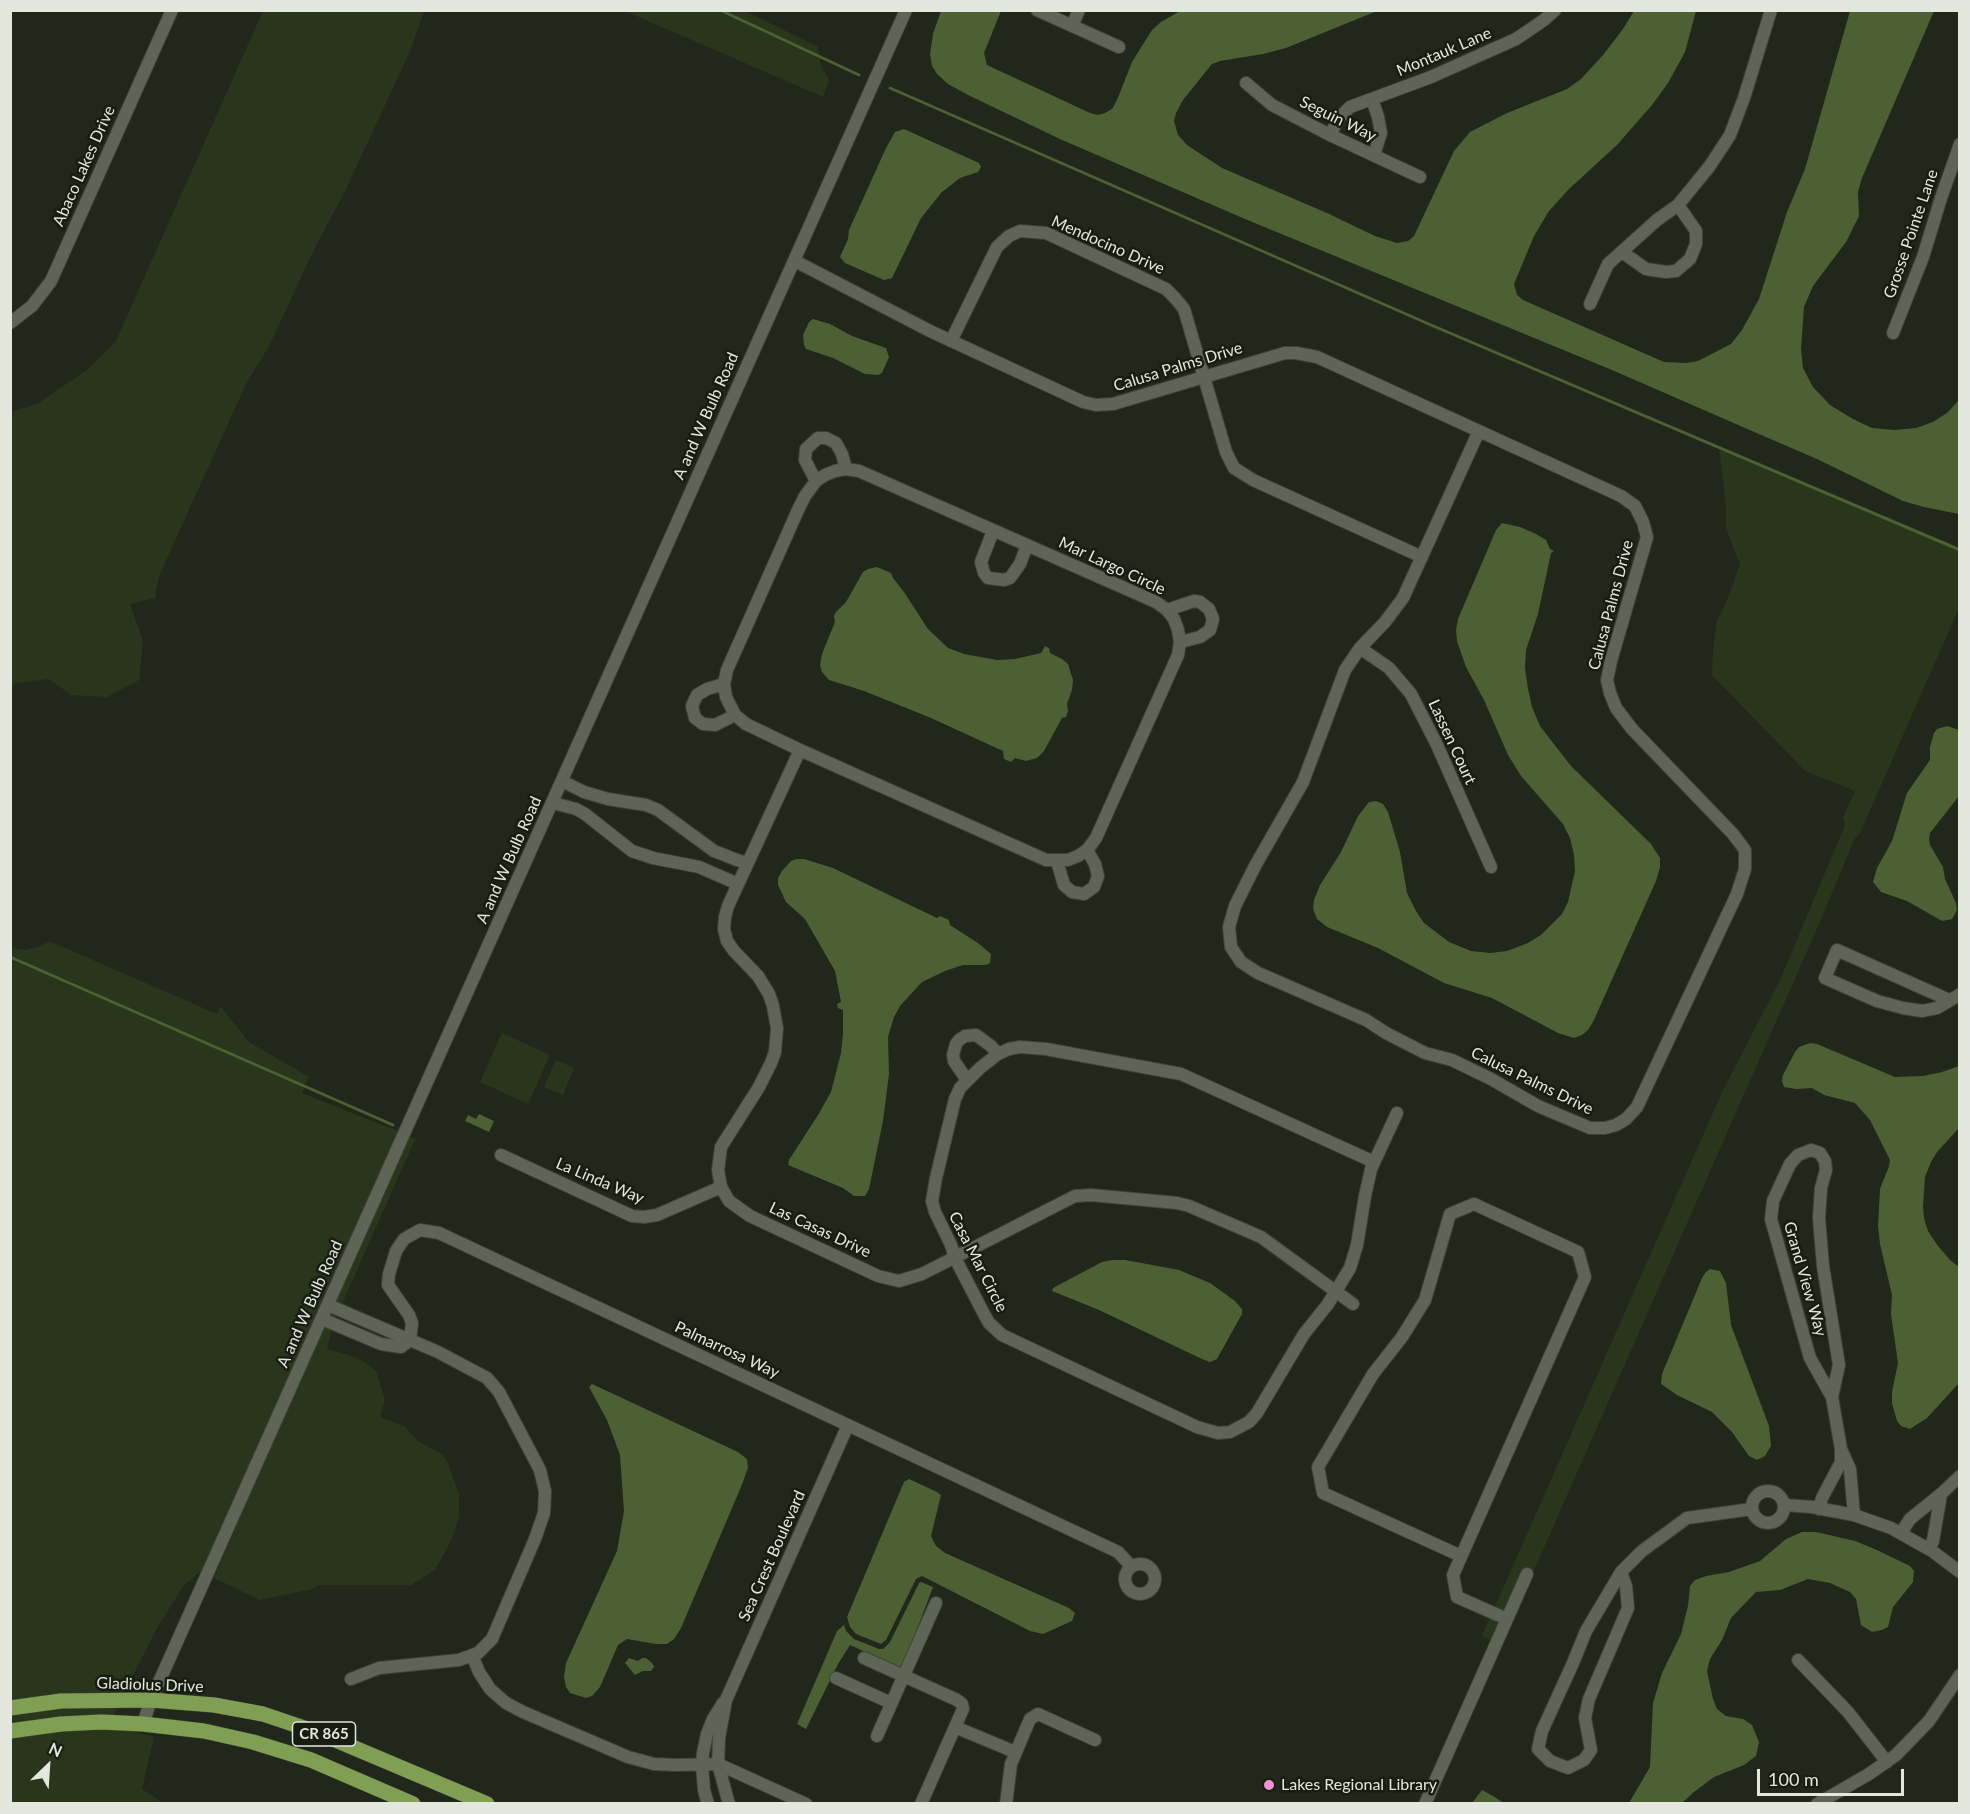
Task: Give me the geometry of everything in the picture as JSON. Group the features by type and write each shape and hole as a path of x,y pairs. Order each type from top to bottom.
{"main road":[{"name":"Gladiolus Drive","path":"10,1708 61,1701 151,1701 214,1705 263,1714 295,1724 487,1803"},
{"name":"CR 865","path":"10,1731 61,1724 143,1724 204,1731 285,1751 414,1803"}],"street":[{"name":"Abaco Lakes Drive","path":"10,323 32,306 51,281 172,10"},
{"name":"A and W Bulb Road","path":"143,1724 151,1701 906,10"},
{"path":"1036,10 1119,47"},
{"path":"1072,26 1079,10"},
{"name":"Montauk Lane","path":"1330,135 1339,118 1350,108 1431,77 1516,39 1545,20 1555,10"},
{"path":"1590,304 1604,269 1657,220 1678,205 1709,167 1730,135 1771,10"},
{"name":"Seguin Way","path":"1246,83 1272,105 1420,177"},
{"path":"1372,99 1381,133 1374,155"},
{"name":"Grosse Pointe Lane","path":"1893,333 1920,266 1959,144"},
{"path":"1622,252 1646,269 1666,273 1676,270 1690,259 1696,244 1696,231 1678,205"},
{"name":"Mendocino Drive","path":"951,341 997,247 1009,236 1020,231 1046,233 1166,288 1184,309 1226,452 1234,468 1253,480 1422,557"},
{"name":"Calusa Palms Drive","path":"795,261 951,341 1083,402 1096,405 1113,404 1285,352 1296,353 1317,357 1479,431 1621,496 1635,506 1647,537 1611,661 1607,680 1610,693 1617,708 1632,729 1734,834 1745,850 1745,869 1737,894 1637,1107 1626,1119 1605,1128 1590,1128 1538,1106 1491,1078 1452,1060 1425,1053 1366,1020 1258,973 1241,962 1231,947 1228,927 1235,906 1303,782 1345,670 1360,648 1385,622 1403,598 1479,431"},
{"path":"816,481 805,460 806,448 818,438 825,438 836,443 842,454 846,470 835,471 816,481 798,510 727,670 724,684 726,697 735,715 746,724 800,750 1046,860 1068,860 1078,856 1087,850 1096,838 1178,655 1180,642 1200,637 1209,630 1213,619 1209,609 1200,602 1194,601 1167,610"},
{"name":"Mar Largo Circle","path":"846,470 859,471 1156,602 1174,619 1180,642"},
{"path":"993,531 981,562 988,578 1004,580 1010,578 1020,564 1027,545"},
{"name":"Lassen Court","path":"1360,648 1389,668 1411,694 1437,745 1491,867"},
{"path":"724,684 697,695 692,706 695,718 703,724 715,725 735,715"},
{"path":"721,1187 718,1170 721,1147 766,1075 775,1052 777,1039 776,1017 769,994 758,976 727,941 724,917 800,750"},
{"path":"562,781 584,792 658,810 714,850 748,863"},
{"path":"553,803 576,809 585,814 632,851 653,858 699,867 738,884"},
{"path":"1057,861 1064,885 1072,892 1084,894 1094,887 1098,876 1095,864 1087,850"},
{"path":"1837,950 1954,997 1936,1008 1922,1011 1877,1001 1825,978 1837,950"},
{"path":"967,1080 954,1061 953,1055 959,1040 965,1036 976,1035 998,1054"},
{"name":"Casa Mar Circle","path":"1374,1162 1181,1074 1020,1047 998,1054 960,1088 955,1099 932,1201 955,1258 989,1323 1002,1335 1197,1427 1218,1433 1230,1432 1249,1422 1257,1413 1304,1334 1350,1268 1354,1258 1368,1180 1397,1113"},
{"name":"Grand View Way","path":"1819,1509 1822,1498 1841,1462 1841,1449 1832,1397 1810,1358 1771,1219 1773,1201 1790,1164 1798,1155 1811,1150 1820,1153 1825,1161 1826,1170 1821,1198 1821,1238 1823,1266 1839,1365 1832,1397"},
{"name":"La Linda Way","path":"501,1155 632,1216 657,1215 721,1187"},
{"name":"Las Casas Drive","path":"721,1187 729,1201 750,1216 888,1280 899,1281 910,1279 955,1258 1075,1196 1091,1195 1189,1206 1262,1237 1353,1304"},
{"path":"1461,1556 1323,1493 1318,1467 1372,1374 1402,1337 1425,1300 1450,1214 1474,1204 1578,1252 1586,1277 1453,1575 1457,1597 1507,1619"},
{"name":"Palmarrosa Way","path":"410,1340 412,1323 388,1285 388,1274 396,1251 404,1239 420,1230 440,1233 1118,1552 1131,1566"},
{"path":"328,1305 469,1367 487,1378 499,1392 540,1470 544,1491 543,1513 536,1539 492,1639 478,1653 459,1660 379,1668 351,1678"},
{"path":"322,1319 381,1344 401,1347 410,1340"},
{"name":"Sea Crest Boulevard","path":"708,1803 704,1790 702,1765 707,1734 713,1719 726,1700 848,1425"},
{"name":"Grand View Way","path":"1841,1449 1850,1469 1854,1515"},
{"path":"1901,1533 1910,1519 1959,1476"},
{"path":"1764,1491 1776,1492 1785,1505 1779,1519 1770,1523 1757,1519 1752,1509 1754,1498 1764,1491"},
{"path":"1929,1549 1933,1541 1941,1494"},
{"path":"1785,1505 1854,1515 1901,1533 1929,1549 1959,1572"},
{"path":"1621,1572 1626,1586 1628,1608 1589,1699 1585,1718 1591,1750 1584,1760 1568,1768 1550,1761 1538,1749 1542,1731 1586,1631 1621,1572 1642,1551 1687,1518 1752,1509"},
{"path":"1425,1803 1527,1574"},
{"path":"877,1736 936,1603"},
{"path":"472,1655 490,1689 506,1703 523,1712 628,1757 654,1764 718,1764 806,1803"},
{"path":"864,1658 962,1704 963,1709 921,1803"},
{"path":"1798,1660 1848,1712 1887,1762"},
{"path":"1817,1803 1887,1762 1914,1738 1929,1721 1959,1675"},
{"path":"836,1678 891,1702"},
{"name":"Sea Crest Boulevard","path":"726,1700 719,1738 718,1764 729,1803"},
{"path":"1006,1803 1011,1764 1030,1719 1038,1714 1095,1740"},
{"path":"955,1727 1015,1752"}],"shaded area":[{"path":"263,11 424,11 411,49 347,187 313,252 268,348 247,382 159,576 155,598 130,604 143,641 139,680 107,697 71,695 49,679 16,683 11,687 11,412 37,404 87,370 116,341"},
{"path":"625,11 745,11 818,47 821,67 829,79 823,97"},
{"path":"941,11 1001,11 984,53 987,65 1098,115 1112,109 1132,62 1152,30 1180,11 1377,11 1286,48 1212,64 1183,100 1174,121 1178,135 1187,145 1222,168 1375,236 1397,243 1408,241 1414,236 1454,151 1470,132 1507,113 1567,89 1581,79 1603,55 1634,11 1696,11 1685,52 1668,83 1617,145 1569,189 1549,211 1534,236 1514,284 1517,295 1523,300 1664,362 1686,363 1698,361 1731,344 1742,330 1759,299 1787,212 1805,169 1850,11 1934,11 1862,178 1858,192 1859,216 1846,242 1813,286 1804,307 1801,349 1803,368 1813,387 1830,405 1872,428 1894,430 1916,428 1933,422 1947,413 1959,400 1959,514 1903,501 1817,459 1612,370 1245,219 1060,139 968,95 948,84 932,66 930,54 933,34"},
{"path":"904,129 979,163 981,167 978,172 960,178 942,192 921,218 892,278 884,280 845,263 840,257 848,239 849,230 886,148 895,132"},
{"path":"813,319 886,348 889,357 882,373 865,374 833,358 806,349 803,335 809,322"},
{"path":"1719,447 1959,548 1959,608 1860,833 1854,840 1501,1645 1482,1636 1723,1090 1780,980 1845,825 1843,818 1855,791 1805,771 1712,675 1717,621 1740,565 1726,528 1726,507"},
{"path":"1502,523 1536,534 1546,540 1550,549 1554,551 1551,553 1538,614 1526,650 1525,668 1528,689 1540,726 1571,766 1651,844 1660,858 1656,881 1593,1022 1588,1030 1574,1038 1558,1033 1492,998 1444,983 1378,948 1327,927 1317,919 1313,909 1320,885 1341,852 1358,816 1369,802 1376,801 1383,804 1388,812 1400,852 1407,893 1416,911 1424,923 1449,942 1471,951 1490,953 1507,951 1541,935 1562,914 1568,902 1575,871 1570,838 1563,824 1521,776 1508,755 1484,700 1466,667 1457,641 1458,619 1496,530"},
{"path":"877,567 891,573 928,629 948,648 964,654 997,660 1015,659 1041,653 1045,646 1049,648 1050,653 1068,664 1073,680 1067,704 1068,711 1044,751 1037,758 1026,761 1015,758 1011,762 1004,759 1003,751 931,718 864,691 829,680 822,672 820,665 822,654 835,622 836,612 846,602 863,572"},
{"path":"1947,726 1959,730 1959,796 1930,833 1929,839 1943,867 1945,879 1956,903 1957,910 1952,919 1942,921 1907,901 1881,892 1873,882 1877,868 1892,841 1907,793 1930,760 1930,747 1934,733 1937,729"},
{"path":"797,859 833,868 937,918 940,916 949,920 950,925 991,954 990,963 986,965 963,965 922,982 900,1006 894,1017 888,1037 889,1074 883,1121 869,1189 865,1196 854,1196 843,1188 788,1165 831,1092 841,1053 843,1034 843,1010 838,1008 837,1004 841,1002 835,971 805,919 786,902 778,885 778,878 782,871 791,861"},
{"path":"49,941 217,1014 221,1007 249,1042 309,1077 302,1093 400,1132 203,1573 199,1573 184,1585 156,1630 123,1695 11,1702 11,948 26,950"},
{"path":"502,1033 550,1055 528,1104 480,1082"},
{"path":"1810,1043 1895,1077 1923,1076 1959,1066 1959,1128 1931,1162 1925,1177 1923,1206 1928,1231 1950,1260 1959,1267 1959,1383 1927,1418 1910,1429 1901,1426 1897,1421 1892,1403 1898,1363 1891,1314 1892,1295 1878,1226 1880,1189 1890,1160 1870,1120 1855,1103 1824,1095 1812,1088 1784,1087 1783,1075 1795,1052 1799,1047"},
{"path":"556,1060 574,1068 563,1095 544,1087"},
{"path":"479,1114 494,1121 489,1132 465,1121 468,1115 476,1119"},
{"path":"409,1136 417,1139 333,1324 327,1349 365,1362 376,1371 385,1400 382,1418 405,1427 418,1441 443,1455 459,1494 459,1517 451,1541 435,1570 411,1585 318,1585 312,1589 260,1600 214,1578"},
{"path":"1125,1260 1179,1270 1210,1283 1235,1301 1242,1309 1242,1314 1217,1359 1210,1362 1202,1359 1099,1310 1052,1291 1053,1288 1102,1262"},
{"path":"1710,1269 1720,1271 1726,1283 1731,1325 1769,1426 1771,1446 1765,1456 1757,1460 1749,1456 1732,1432 1712,1412 1677,1395 1661,1384 1662,1374 1702,1278"},
{"path":"592,1384 738,1452 747,1459 748,1468 681,1628 674,1639 667,1644 656,1644 627,1639 618,1645 600,1687 592,1696 586,1698 570,1693 566,1687 564,1677 566,1663 617,1551 624,1511 620,1455 607,1420 589,1387"},
{"path":"909,1479 941,1495 931,1536 936,1546 945,1553 1069,1608 1075,1613 1072,1621 1043,1634 1030,1631 922,1576 916,1579 886,1640 881,1644 856,1634 850,1627 847,1617 904,1482"},
{"path":"1802,1532 1816,1532 1855,1541 1910,1566 1914,1571 1913,1582 1893,1607 1888,1627 1872,1632 1861,1625 1856,1599 1850,1592 1830,1583 1808,1579 1780,1590 1756,1592 1731,1618 1722,1640 1710,1659 1707,1671 1717,1709 1726,1716 1743,1719 1752,1725 1759,1742 1756,1756 1744,1765 1714,1777 1682,1803 1629,1803 1650,1767 1653,1703 1662,1673 1681,1634 1690,1586 1695,1580 1706,1576 1729,1572 1760,1561 1786,1539"},
{"path":"921,1582 933,1587 902,1669 850,1645 838,1664 806,1729 797,1724 837,1631 844,1625 846,1631 854,1639 883,1649 890,1642"},
{"path":"629,1658 638,1661 646,1658 654,1667 651,1671 643,1671 635,1675 625,1663"},
{"path":"118,1706 113,1717 11,1726 11,1713 61,1707"},
{"path":"61,1729 123,1729 154,1737 142,1789 163,1803 11,1804 11,1737"},
{"path":"1482,1790 1493,1796 1504,1803 1472,1803"}],"waterway":[{"path":"720,10 859,75"},
{"path":"890,88 1431,325 1960,550"},
{"path":"10,957 393,1125"}],"place":[{"name":"Lakes Regional Library","path":"1269,1785"}]}
